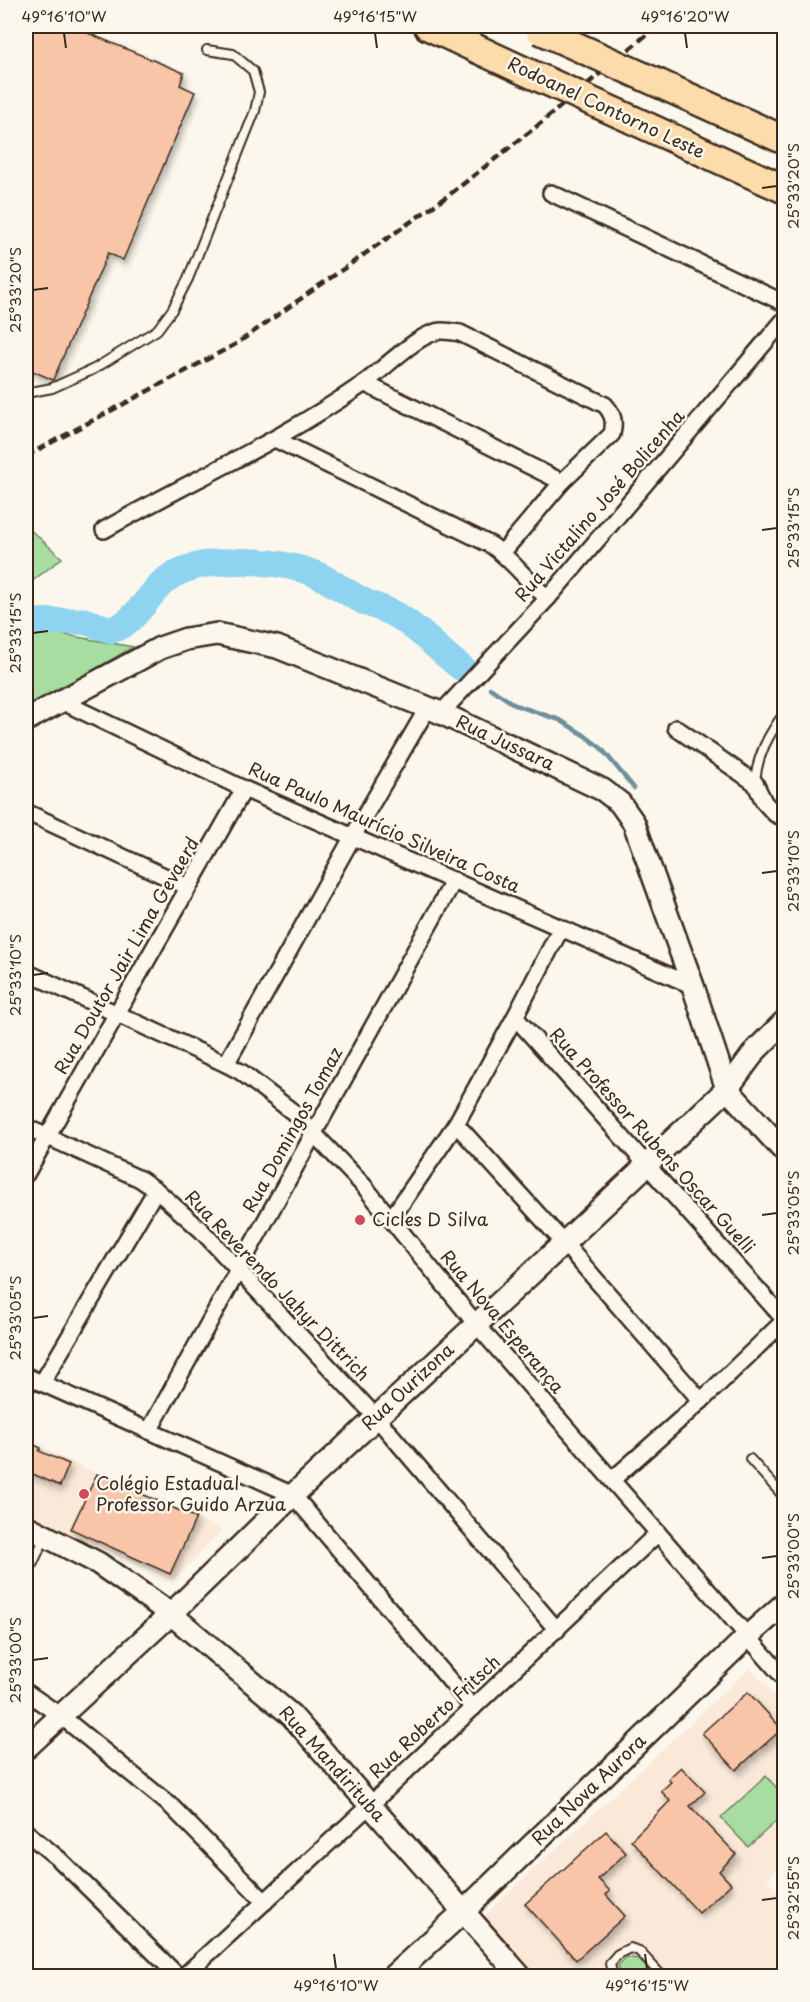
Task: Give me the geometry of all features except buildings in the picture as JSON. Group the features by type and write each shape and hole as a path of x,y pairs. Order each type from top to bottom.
{"highway":[{"name":"Rodoanel Contorno Leste","path":"428,26 784,189"},
{"path":"535,28 784,140"}],"street":[{"path":"551,193 784,303"},
{"name":"Rua Victalino José Bolicenha","path":"226,1064 353,836 434,710 548,598 784,320"},
{"path":"104,530 158,499 275,439 364,383 424,336 440,330 460,333 605,405 611,412 615,424 612,434 562,482 502,553"},
{"path":"364,383 562,482"},
{"path":"275,439 502,553 534,587 548,598"},
{"name":"Rua Jussara","path":"26,720 160,648 186,639 217,634 277,647 434,710 603,790 620,803 634,823 693,986 727,1089 784,1151"},
{"name":"Rua Paulo Maurício Silveira Costa","path":"61,701 244,789 693,986"},
{"path":"676,728 755,783 764,802 780,816"},
{"name":"Rua Doutor Jair Lima Gevaerd","path":"26,1174 244,789"},
{"path":"26,812 188,887"},
{"name":"Rua Domingos Tomaz","path":"149,1431 454,880"},
{"path":"391,1219 456,1124 561,928"},
{"name":"Rua Nova Esperança","path":"26,972 226,1064 241,1072 293,1112 364,1186 476,1324 784,1678"},
{"name":"Rua Professor Rubens Oscar Guelli","path":"515,1017 784,1320"},
{"name":"Rua Ourizona","path":"26,1748 727,1089 756,1050 784,1022"},
{"path":"456,1124 564,1243 700,1401"},
{"name":"Rua Reverendo Jahyr Dittrich","path":"26,1126 140,1179 156,1190 201,1230 376,1417 557,1630"},
{"path":"42,1383 156,1190"},
{"path":"612,1480 700,1401 784,1320"},
{"path":"26,1376 293,1495 473,1708"},
{"name":"Rua Mandirituba","path":"26,1526 98,1563 171,1614 291,1715 519,1977"},
{"name":"Rua Roberto Fritsch","path":"184,1977 658,1533"},
{"name":"Rua Nova Aurora","path":"393,1977 784,1604"},
{"path":"26,1692 61,1716 171,1806 265,1902"},
{"path":"26,1832 59,1859 178,1977"}],"lane":[{"path":"26,393 52,388 94,369 157,330 172,310 188,279 255,111 259,92 253,71 233,54 207,50"},
{"path":"755,783 757,763 773,729 784,714"},
{"path":"750,1459 784,1497"},
{"path":"26,1578 46,1536"},
{"path":"615,1977 612,1974 610,1963 618,1954 630,1947 639,1951 662,1977"}],"shaded area":[{"name":"Colégio Estadual Professor Guido Arzua","path":"26,1441 222,1530 173,1581 26,1514"},
{"path":"750,1668 784,1707 784,1863 767,1879 784,1899 784,1976 534,1976 483,1917"}],"green space":[{"path":"26,526 62,558 26,586"},
{"path":"38,630 133,647 26,710 26,638"},
{"path":"766,1776 784,1796 784,1814 748,1847 721,1818"},
{"path":"627,1957 638,1959 655,1976 621,1976 618,1965"}],"waterway":[{"path":"26,622 84,621 111,630 130,619 159,586 175,574 208,564 269,563 307,571 322,577 365,602 394,614 415,628 462,668"},
{"path":"490,688 515,705 560,720 584,735 601,748 634,788"}],"railway":[{"path":"26,456 236,344 449,195 537,126 657,26"}],"place":[{"name":"Cicles D Silva","path":"360,1220"},
{"name":"Colégio Estadual Professor Guido Arzua","path":"84,1494"}]}
